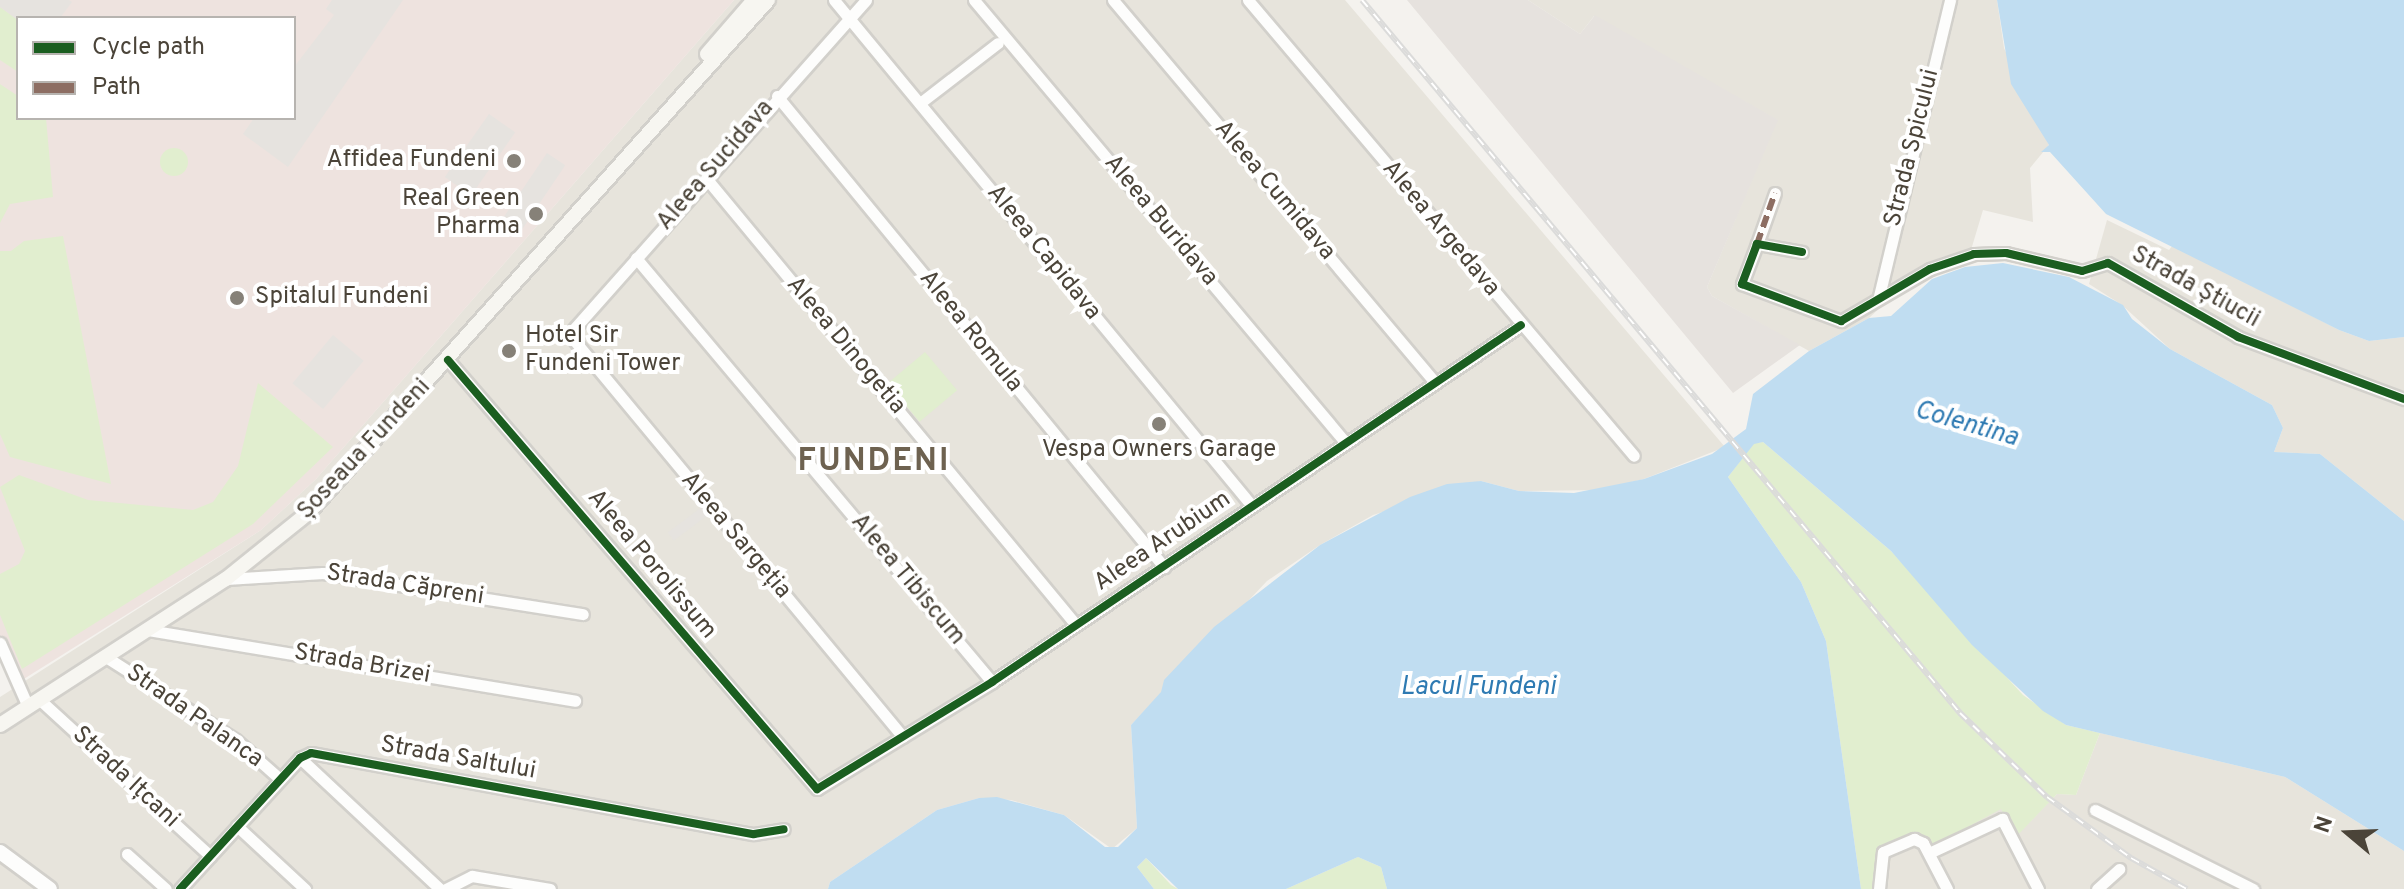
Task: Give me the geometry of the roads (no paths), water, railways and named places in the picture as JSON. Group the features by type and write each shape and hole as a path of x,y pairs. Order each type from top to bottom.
{"main road":[{"name":"Șoseaua Fundeni","path":"0,725 222,572 303,506 754,0"},
{"name":"Șoseaua Fundeni","path":"0,716 106,657 226,579 326,495 768,0"}],"street":[{"name":"Aleea Capidava","path":"834,0 1252,506"},
{"name":"Aleea Sucidava","path":"569,334 847,15 866,0"},
{"name":"Aleea Buridava","path":"974,0 1345,442"},
{"name":"Aleea Cumidava","path":"1113,0 1435,382"},
{"name":"Aleea Argedava","path":"1248,0 1634,456"},
{"name":"Strada Spicului","path":"1879,296 1950,0"},
{"path":"920,103 998,43"},
{"name":"Aleea Romula","path":"777,96 1164,567"},
{"name":"Aleea Dinogetia","path":"706,178 1076,625"},
{"path":"1775,193 1757,244 1802,252"},
{"name":"Strada Știucii","path":"1757,244 1741,280 1744,287 1841,321 1879,296 1930,269 1974,254 2006,253 2082,271 2108,263 2238,337 2404,399"},
{"name":"Aleea Tibiscum","path":"636,258 992,682"},
{"name":"Aleea Arubium","path":"824,787 992,682 1521,325"},
{"name":"Aleea Sargeția","path":"569,334 903,737"},
{"name":"Aleea Porolissum","path":"448,360 810,786 824,787"},
{"name":"Strada Căpreni","path":"226,579 323,573 583,614"},
{"name":"Strada Brizei","path":"148,630 575,701"},
{"path":"0,643 33,700"},
{"name":"Strada Palanca","path":"106,657 236,740 280,779"},
{"name":"Strada Ițcani","path":"33,700 210,856"},
{"name":"Strada Saltului","path":"300,758 317,754 754,834 784,829"},
{"path":"180,889 300,758 443,889 457,879 472,876 550,889"},
{"path":"2095,810 2253,889"},
{"path":"1929,853 2002,819 2038,889"},
{"path":"237,826 305,889"},
{"path":"1879,889 1883,852 1914,839 1929,853 1947,889"},
{"path":"0,852 50,889"},
{"path":"127,854 166,889"},
{"path":"2097,889 2119,869"}],"water":[{"path":"1997,0 2404,0 2404,337 2369,341 2339,330 2106,214 2050,152 2041,152 2049,145 2011,84"},
{"name":"Lacul Fundeni","path":"2003,263 2069,277 2123,305 2132,319 2170,349 2272,405 2283,428 2274,452 2320,454 2404,521 2404,851 2285,777 2066,725 2043,711 1972,645 1891,551 1763,442 1754,444 1728,477 1801,582 1826,641 1861,889 1387,889 1381,867 1358,857 1286,889 1178,889 1146,858 1137,867 1154,889 828,889 830,882 937,810 979,798 997,797 1064,815 1105,847 1118,847 1137,828 1131,725 1161,692 1164,680 1214,627 1320,545 1410,497 1447,484 1481,481 1519,491 1574,493 1644,479 1712,454 1746,429 1753,394 1809,351 1869,318 1891,316 1932,279 1965,267"}],"railway":[{"path":"1362,0 1960,713 2047,797 2131,858 2187,889"}],"place":[{"name":"Affidea Fundeni","path":"514,161"},
{"name":"Real Green Pharma","path":"536,214"},
{"name":"Spitalul Fundeni","path":"237,298"},
{"name":"Hotel Sir Fundeni Tower","path":"509,351"},
{"name":"Vespa Owners Garage","path":"1159,424"}],"district":[{"name":"FUNDENI","path":"874,462"}],"water label":[{"name":"Colentina","path":"1966,425"}]}
